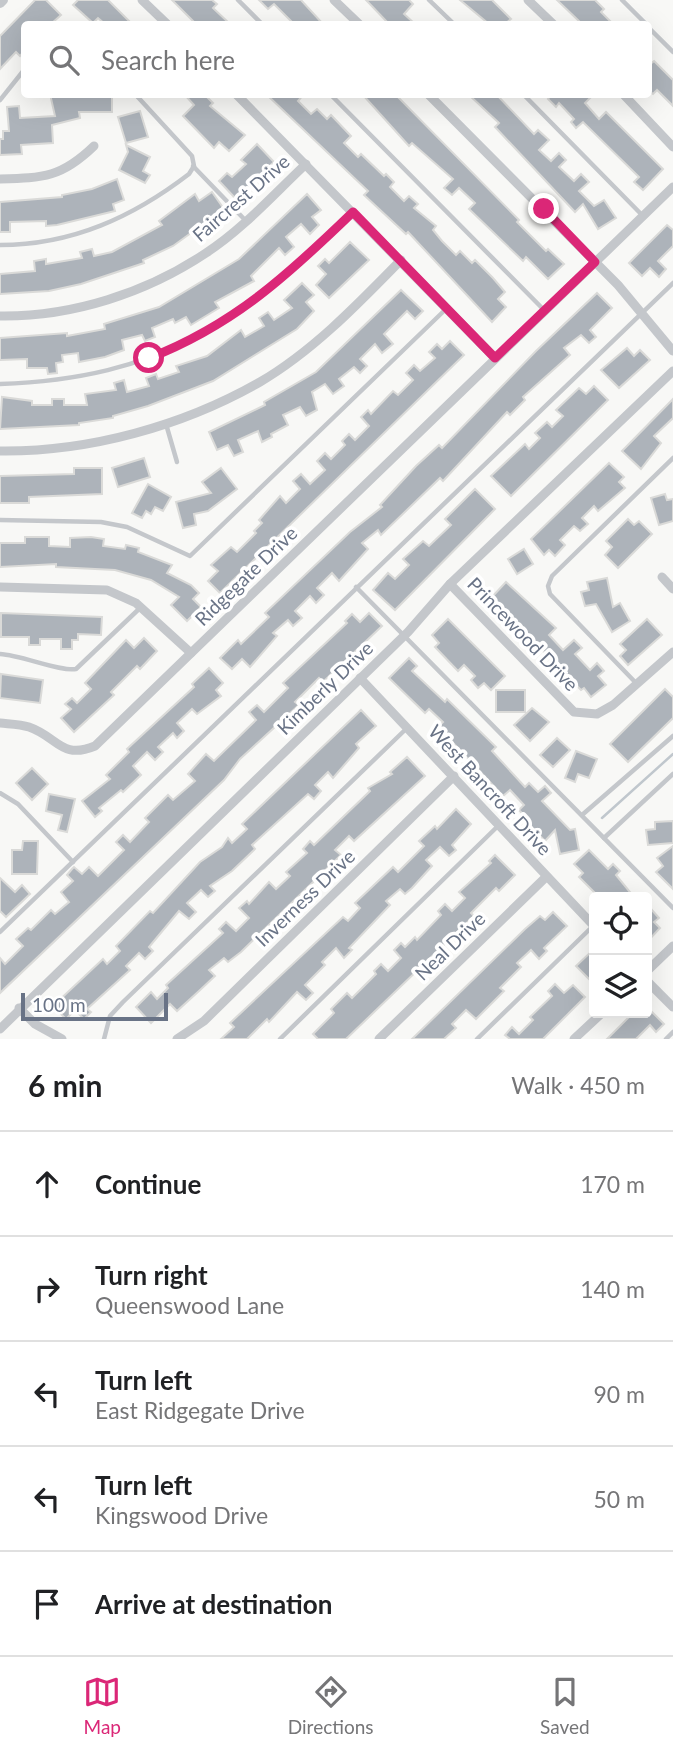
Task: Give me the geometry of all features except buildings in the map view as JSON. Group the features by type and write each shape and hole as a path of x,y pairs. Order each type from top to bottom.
{"street":[{"path":"142,0 164,21"},
{"path":"334,0 356,21"},
{"path":"528,0 550,21"},
{"path":"240,98 448,307 495,358"},
{"path":"432,98 595,262 673,351"},
{"path":"626,98 673,148"},
{"path":"0,179 50,175 74,166 94,146"},
{"name":"Faircrest Drive","path":"0,316 51,315 127,294 207,253 246,221 306,164"},
{"name":"Ridgegate Drive","path":"0,723 28,727 66,750 82,752 105,738 673,187"},
{"path":"0,451 89,445 166,423 261,381 347,315 401,260"},
{"name":"Kimberly Drive","path":"0,1029 405,635 450,584 673,371"},
{"path":"662,577 673,589"},
{"name":"Princewood Drive","path":"450,584 574,712 597,714 673,652"},
{"path":"0,587 107,590 141,607 191,653"},
{"name":"West Bancroft Drive","path":"360,678 589,921"},
{"name":"Inverness Drive","path":"177,1039 204,1021 454,776"},
{"name":"Neal Drive","path":"379,1039 546,877"},
{"path":"652,966 673,946"},
{"path":"652,986 673,1007"},
{"path":"19,1008 35,1024 62,1039"},
{"path":"574,1039 597,1018"}],"lane":[{"path":"238,0 259,21"},
{"path":"429,0 451,21"},
{"path":"622,0 642,21"},
{"path":"652,31 673,52"},
{"path":"0,100 21,73"},
{"path":"139,98 187,148 193,166 246,221"},
{"path":"334,98 545,311"},
{"path":"527,98 643,216"},
{"path":"0,245 52,240 120,219 169,189 189,174 193,166"},
{"path":"0,384 88,375 140,361 184,344 256,301 353,212"},
{"path":"0,932 673,283"},
{"path":"0,520 114,524 127,527 190,556 448,307"},
{"path":"166,423 177,462"},
{"path":"637,684 557,602 548,586 552,576 673,458"},
{"path":"356,587 673,908"},
{"path":"0,654 33,659 69,670 76,669 141,607"},
{"path":"104,1039 110,1016 123,1002 407,728"},
{"path":"582,815 673,736"},
{"path":"604,838 673,774"},
{"path":"0,793 18,804 73,862"},
{"path":"280,1039 499,825"},
{"path":"477,1039 589,931"},
{"path":"666,1039 673,1032"}],"waterway":[{"path":"602,818 673,754"}],"route":[{"path":"149,358 184,344 256,301 300,264 353,212 495,358 595,262 544,209"}]}
